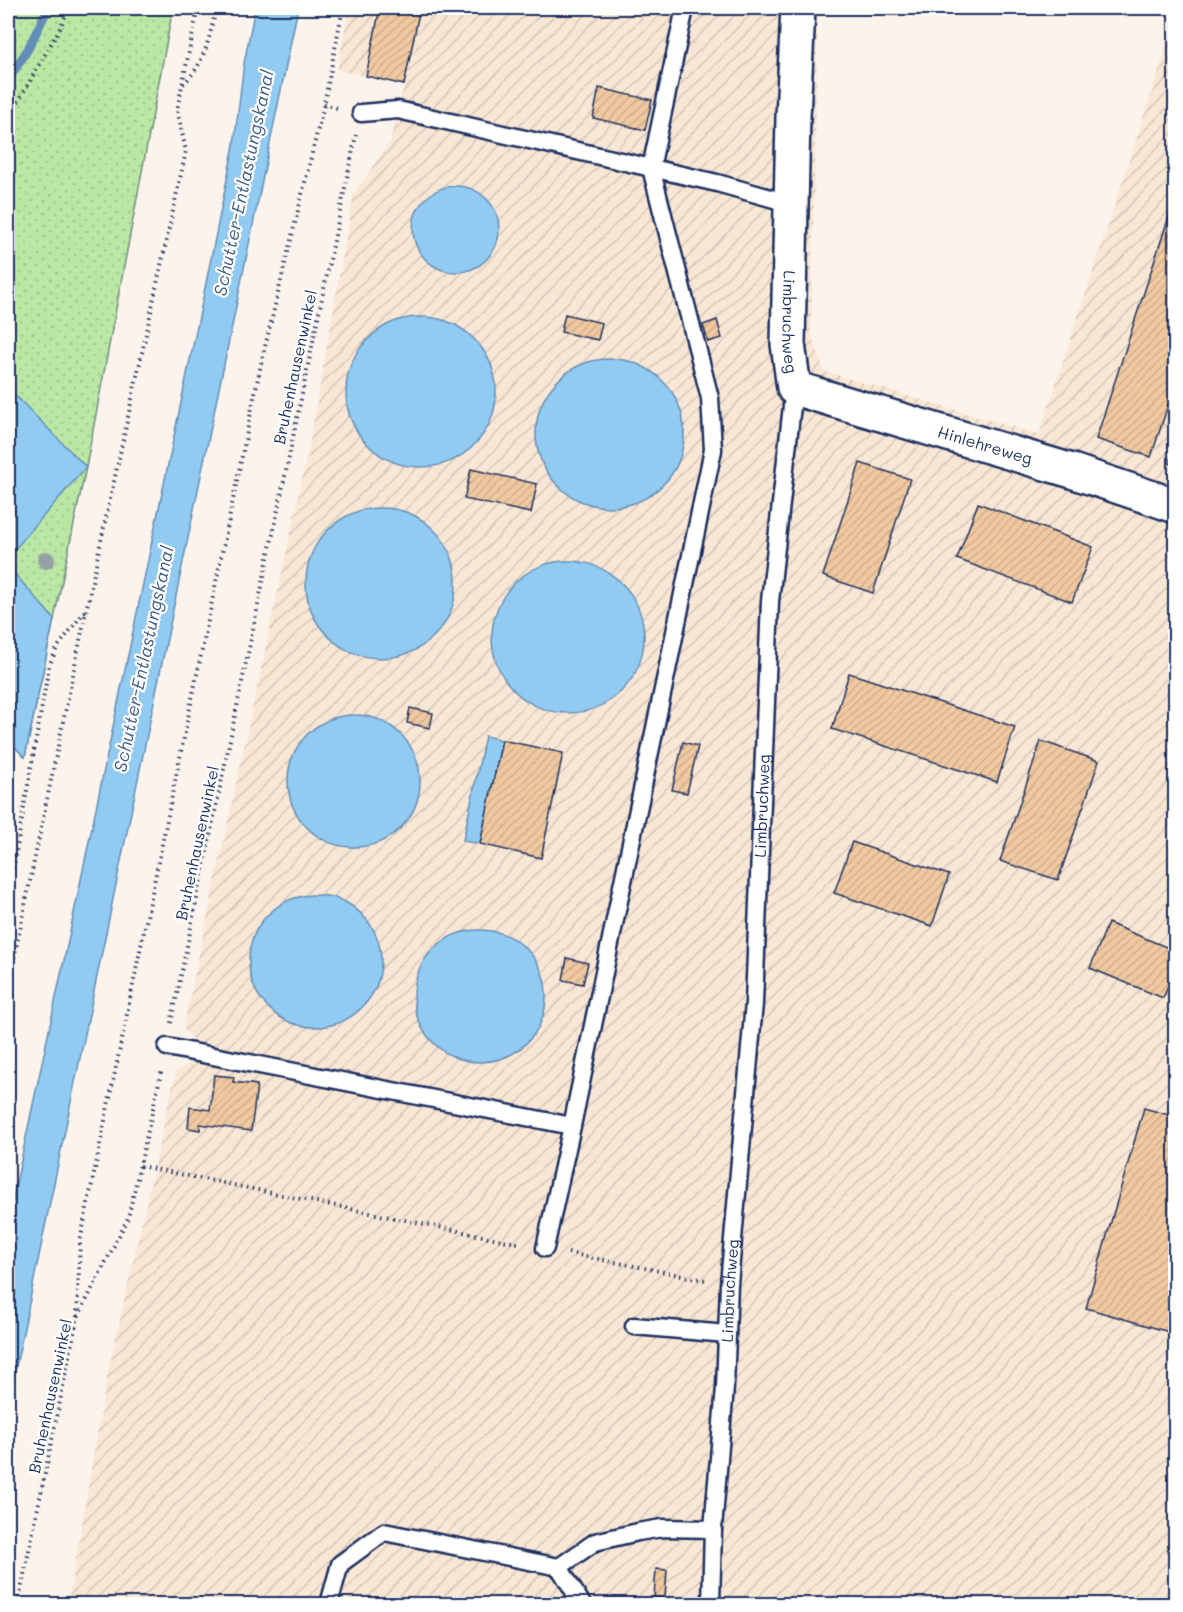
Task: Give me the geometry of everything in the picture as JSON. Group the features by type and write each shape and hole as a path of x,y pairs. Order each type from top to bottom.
{"street":[{"name":"Limbruchweg","path":"794,388 788,344 798,8"},
{"name":"Hinlehreweg","path":"794,388 1072,471 1176,506"}],"lane":[{"path":"545,1248 713,450 710,398 651,168 685,8"},
{"path":"361,113 398,110 717,183 792,204"},
{"name":"Limbruchweg","path":"711,1605 713,1529 725,1387 729,1284 754,1003 770,601 794,388"},
{"path":"166,1047 572,1126"},
{"path":"634,1326 727,1334"},
{"path":"329,1605 340,1564 384,1532 560,1567 595,1542 662,1528 713,1529"},
{"path":"560,1567 582,1605"}],"path":[{"path":"8,117 60,28 69,8"},
{"path":"8,987 94,573 186,151 177,110 198,8"},
{"path":"183,85 193,75 207,47 216,8"},
{"path":"77,1319 80,1242 262,359 324,104 343,8"},
{"path":"324,104 361,113"},
{"name":"Bruhenhausenwinkel","path":"18,1605 77,1319 128,1218 140,1166 361,113"},
{"path":"8,898 49,666 57,648 88,607"},
{"path":"140,1166 729,1284"}],"shaded area":[{"path":"349,8 818,8 811,333 824,371 1039,435 1175,21 1175,1604 68,1604 107,1376 176,1071 193,1061 197,1045 183,1028 308,452 354,193 390,142 404,85 337,70"}],"green space":[{"path":"18,8 173,8 86,467 25,757 8,740 8,30"}],"water":[{"name":"Schutter-Entlastungskanal","path":"255,8 298,8 8,1405 8,1221 203,298 234,145 244,63"},
{"path":"456,186 480,193 492,205 499,229 492,253 480,265 456,272 432,265 420,253 413,229 420,205 432,193"},
{"path":"421,317 450,323 474,339 490,363 496,392 490,421 474,445 450,461 421,467 392,461 368,445 352,421 346,392 352,363 368,339 392,323"},
{"path":"610,359 639,364 663,380 679,404 684,433 679,462 663,486 639,502 610,507 581,502 557,486 541,462 536,433 541,404 557,380 581,364"},
{"path":"8,388 86,467 8,557"},
{"path":"381,508 410,514 434,530 450,554 456,583 450,612 434,636 410,652 381,658 352,652 328,636 312,612 306,583 312,554 328,530 352,514"},
{"path":"568,561 597,566 622,583 639,608 644,637 639,666 622,691 597,708 568,713 539,708 514,691 497,666 492,637 497,608 514,583 539,566"},
{"path":"8,566 54,619 25,757 8,740"},
{"path":"354,715 379,720 391,726 409,744 415,756 420,781 415,806 409,818 391,836 379,842 354,847 329,842 317,836 299,818 293,806 288,781 293,756 299,744 317,726 329,720"},
{"path":"485,736 502,740 480,844 463,841"},
{"path":"315,895 340,900 361,915 376,936 381,961 376,986 361,1007 340,1022 315,1027 290,1022 269,1007 254,986 249,961 254,936 269,915 290,900"},
{"path":"480,930 505,935 527,949 541,971 546,996 541,1021 527,1043 505,1057 480,1062 455,1057 433,1043 419,1021 414,996 419,971 433,949 455,935"}],"building":[{"path":"380,8 420,8 404,85 366,76"},
{"path":"599,88 652,100 645,130 593,118"},
{"path":"1176,195 1176,381 1151,457 1096,439"},
{"path":"565,314 602,323 598,340 561,332"},
{"path":"717,320 722,338 708,342 703,325"},
{"path":"1176,442 1176,465 1169,463"},
{"path":"860,463 910,479 873,593 823,576"},
{"path":"471,469 537,484 531,513 464,499"},
{"path":"978,503 1093,547 1072,602 957,559"},
{"path":"849,673 1015,727 997,782 832,729"},
{"path":"410,708 433,713 430,728 407,723"},
{"path":"502,740 563,753 541,858 480,844"},
{"path":"1041,741 1099,761 1058,880 1000,861"},
{"path":"683,742 698,746 687,793 672,790"},
{"path":"852,842 949,875 932,926 834,893"},
{"path":"1108,923 1176,951 1176,968 1163,998 1090,968"},
{"path":"567,958 588,963 583,984 563,980"},
{"path":"214,1075 234,1077 233,1082 257,1085 251,1131 200,1124 200,1130 188,1128 190,1107 210,1110"},
{"path":"1144,1108 1176,1117 1176,1334 1086,1308"},
{"path":"656,1569 667,1570 665,1598 654,1597"}],"waterway":[{"path":"8,80 28,49 48,8"}]}
